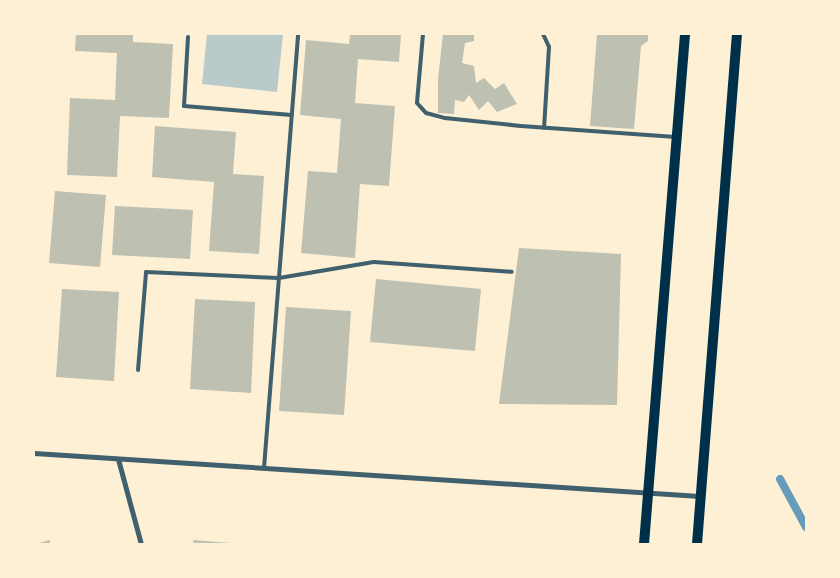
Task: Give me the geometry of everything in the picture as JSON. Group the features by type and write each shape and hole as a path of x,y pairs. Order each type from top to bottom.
{"main road":[{"path":"644,544 646,493 685,34"},
{"path":"696,544 737,34"}],"street":[{"path":"34,453 700,496"},
{"path":"118,459 140,544"}],"lane":[{"path":"264,468 298,34"},
{"path":"423,34 417,103 426,113 445,118 544,128 676,137"},
{"path":"543,34 549,47 544,128"},
{"path":"188,37 184,106 292,116"},
{"path":"138,370 146,272 279,278 374,262 512,272"}],"shaded area":[{"path":"207,34 283,34 277,92 202,84"}],"building":[{"path":"76,34 133,34 133,42 173,44 169,118 120,116 117,177 67,175 70,98 115,100 117,53 75,51"},
{"path":"350,34 401,34 399,62 358,59 355,103 395,106 389,186 360,184 355,258 301,253 308,171 337,173 341,119 300,115 306,40 349,44"},
{"path":"443,34 474,34 474,41 465,43 462,63 474,66 476,83 484,78 495,89 504,83 517,104 497,112 488,101 479,110 469,95 464,102 455,100 454,114 438,113 438,79"},
{"path":"597,34 648,35 648,41 641,46 634,129 590,126"},
{"path":"155,126 236,132 233,174 264,176 259,254 209,251 214,182 152,177"},
{"path":"55,191 106,195 100,267 49,263"},
{"path":"115,206 193,210 190,259 112,255"},
{"path":"519,248 621,254 617,405 499,404"},
{"path":"376,279 481,289 475,351 370,342"},
{"path":"62,289 119,292 114,381 56,377"},
{"path":"195,299 255,302 251,393 190,389"},
{"path":"286,307 351,311 344,415 279,411"},
{"path":"49,540 51,544 36,544"},
{"path":"193,540 231,543 231,544 194,544"}],"waterway":[{"path":"780,479 806,527"}]}
